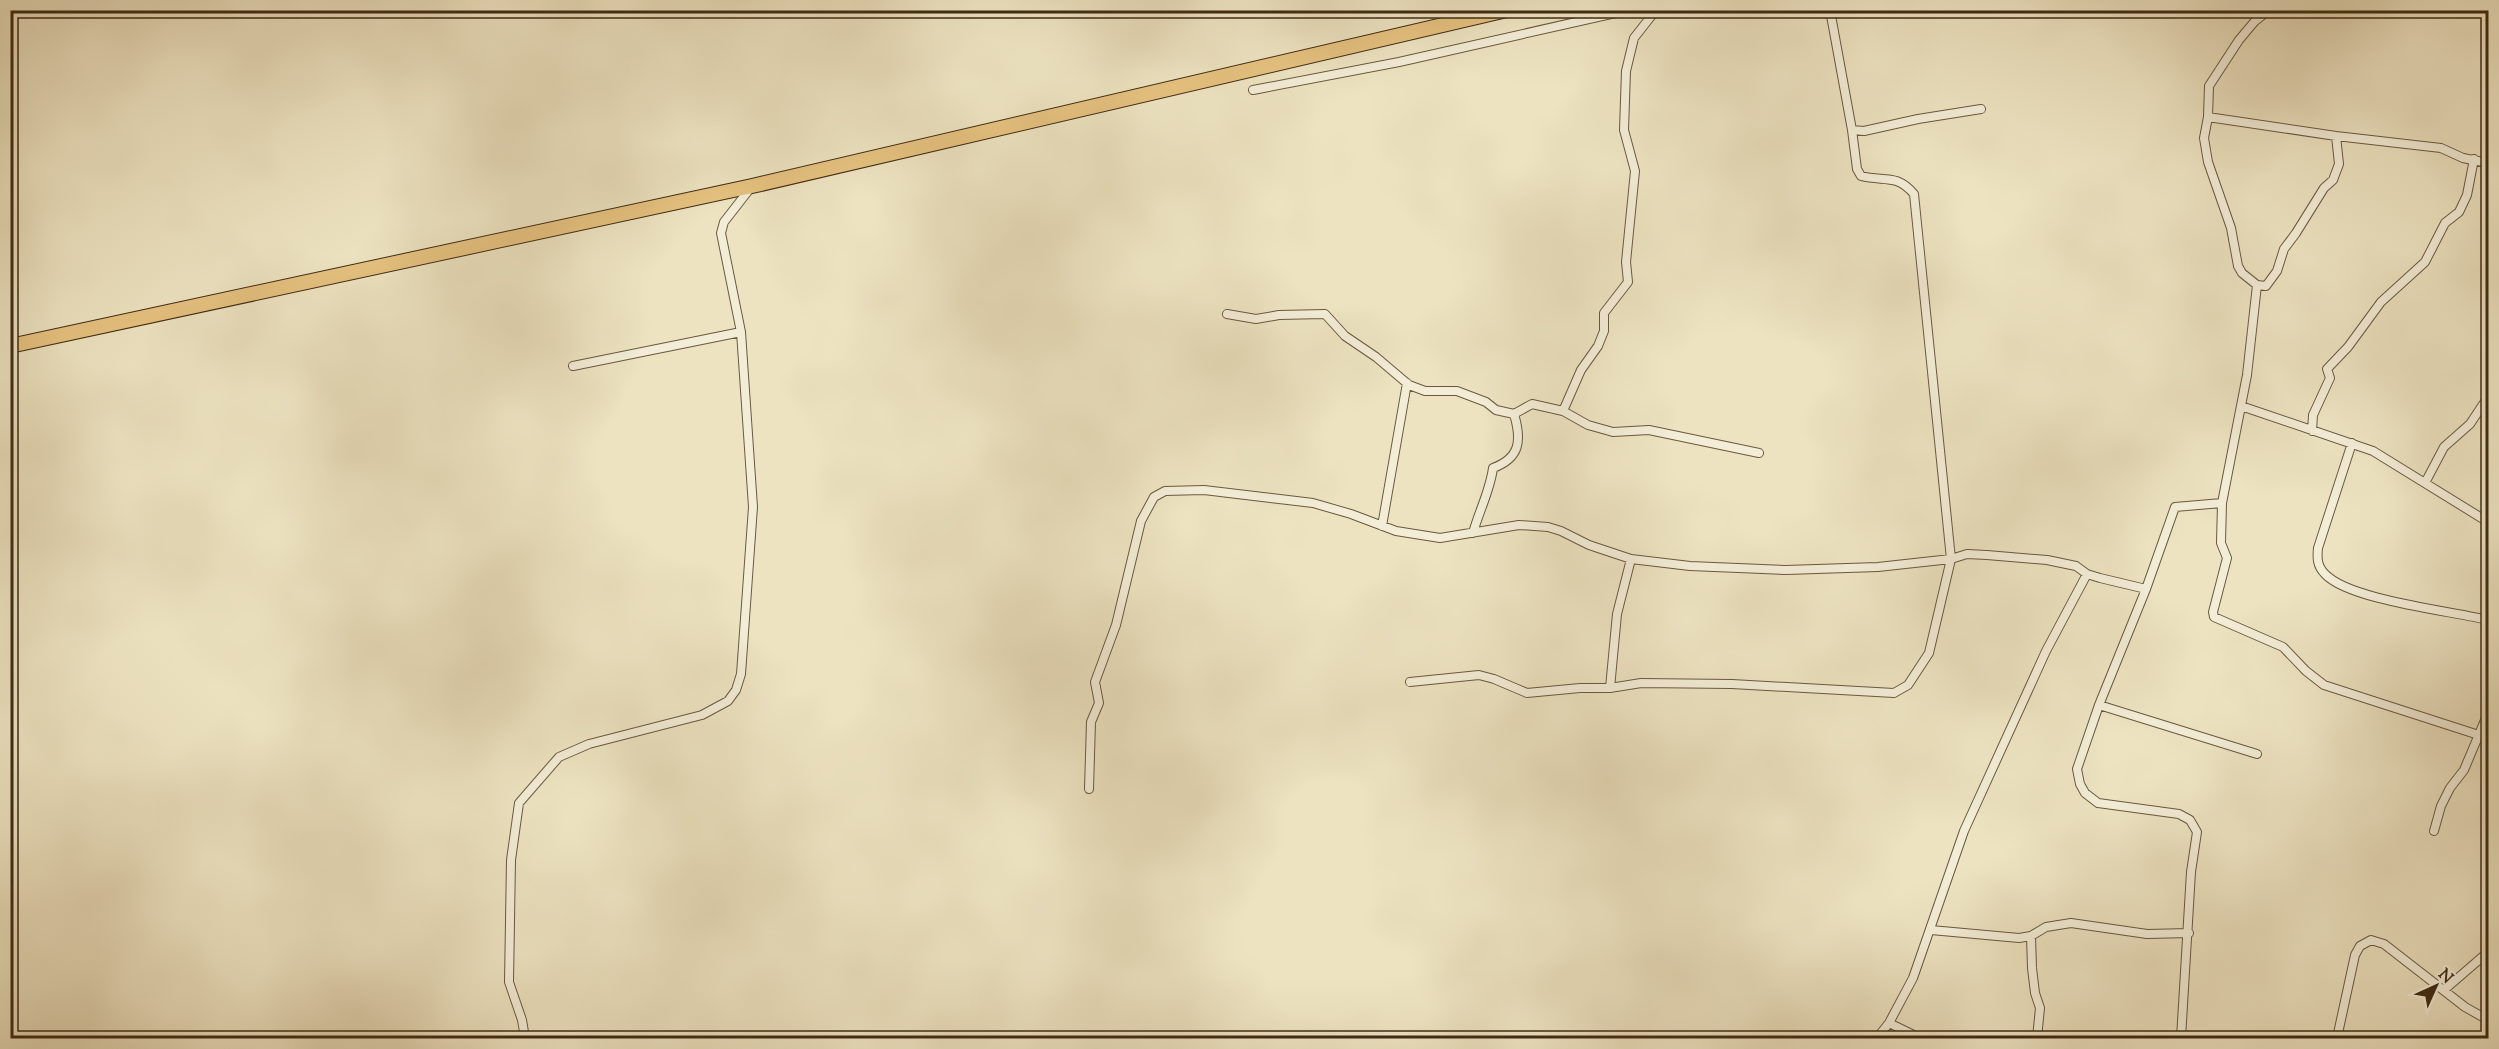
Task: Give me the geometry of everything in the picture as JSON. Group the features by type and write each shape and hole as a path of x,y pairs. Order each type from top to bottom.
{"main road":[{"path":"10,346 752,186 1507,10"}],"street":[{"path":"1253,90 1399,62 1629,10"},
{"path":"1563,411 1581,370 1598,346 1604,331 1604,313 1628,282 1626,262 1635,171 1624,130 1626,71 1634,38 1656,10"},
{"path":"1410,682 1479,675 1527,693 1580,688 1610,688 1641,682 1894,693 1908,685 1929,653 1951,559 1914,194 1905,184 1896,179 1861,176 1857,169 1830,10"},
{"path":"2269,10 2255,21 2239,40 2209,86 2208,117 2204,138 2208,162 2231,228 2238,266 2242,273 2257,285 2266,286 2271,281 2284,249 2324,188 2332,180 2339,164 2336,136"},
{"path":"1852,130 1864,131 1918,119 1981,109"},
{"path":"2208,117 2336,136 2441,148 2463,158 2488,162"},
{"path":"2312,432 2313,415 2330,378 2327,369 2348,347 2381,302 2425,262 2445,223 2459,212 2467,195 2474,159"},
{"path":"525,1038 522,1020 509,982 511,860 519,803 559,757 589,744 702,715 728,701 736,690 741,674 753,507 741,332 721,233 724,222 752,186"},
{"path":"2257,285 2253,337 2222,503 2221,543 2227,558 2213,612 2214,617 2283,647 2306,671 2324,684 2488,738"},
{"path":"1227,314 1256,319 1279,315 1325,314 1345,336 1407,383 1425,391 1458,391 1486,402 1496,410 1514,414 1533,404 1563,411 1588,425 1613,432 1649,430 1759,453"},
{"path":"573,366 741,332"},
{"path":"1382,526 1407,383"},
{"path":"2425,483 2444,447 2470,424 2488,398"},
{"path":"2241,406 2312,432 2352,443 2382,456 2488,522"},
{"path":"1473,533 1480,507 1489,489 1493,468 1509,462 1517,450 1518,426 1514,414"},
{"path":"2352,443 2318,548 2317,556 2321,570 2332,580 2356,590 2410,605 2488,620"},
{"path":"1089,789 1091,722 1099,703 1095,682 1116,625 1141,521 1154,497 1165,491 1204,490 1286,499 1332,508 1416,536 1440,538 1519,525 1548,527 1589,545 1631,559 1690,566 1786,570 1878,567 1951,559 1967,554 2037,559 2076,566 2087,574 2146,589"},
{"path":"2181,1038 2192,872 2197,832 2190,820 2179,814 2098,803 2085,793 2080,784 2077,769 2099,705 2146,589 2175,507 2222,503"},
{"path":"1610,688 1617,614 1631,559"},
{"path":"1877,1038 1890,1023 1913,978 1931,930 1940,895 1980,793 2061,620 2087,574"},
{"path":"2099,705 2257,754"},
{"path":"2434,831 2440,806 2464,770 2488,713"},
{"path":"1931,930 2019,938 2031,936 2046,927 2071,923 2147,934 2189,933"},
{"path":"2031,936 2032,968 2040,1008 2037,1038"},
{"path":"2340,1037 2355,955 2360,946 2371,940 2384,944 2465,1007 2488,1020"},
{"path":"2444,990 2488,952"},
{"path":"1890,1023 1920,1038"}]}
